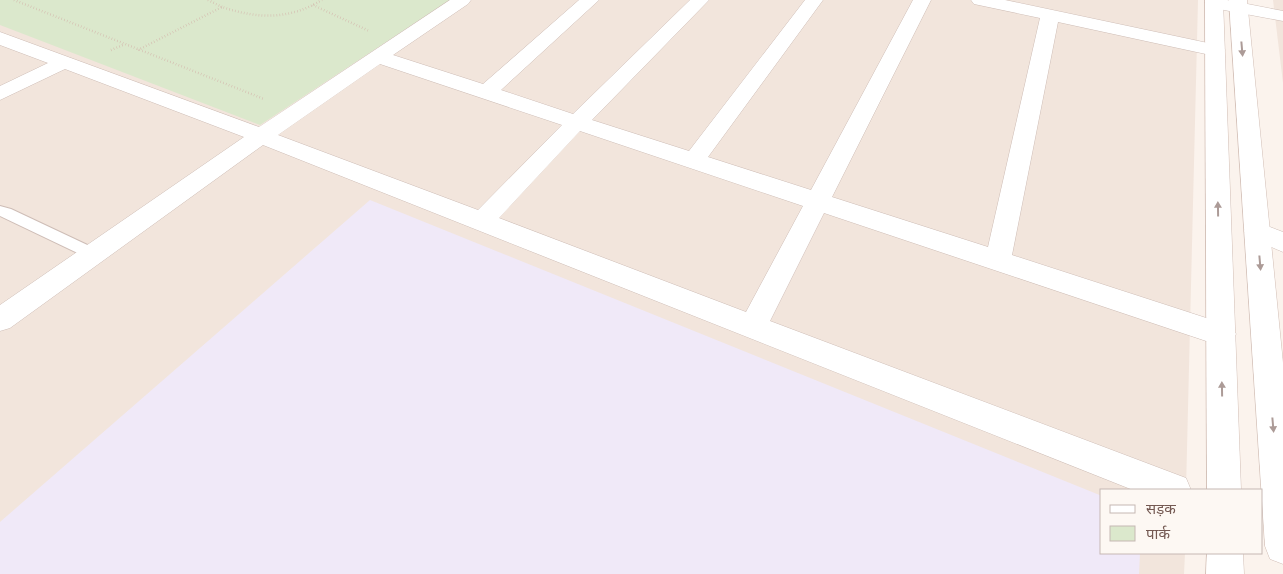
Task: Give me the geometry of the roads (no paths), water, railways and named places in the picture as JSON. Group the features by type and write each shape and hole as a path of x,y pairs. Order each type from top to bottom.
{"street":[{"path":"0,320 261,136 462,0"},
{"path":"487,92 590,0"},
{"path":"481,222 577,122 700,0"},
{"path":"694,160 814,0"},
{"path":"752,327 922,0"},
{"path":"980,0 1215,50"},
{"path":"1226,3 1283,16"},
{"path":"1224,489 1215,50 1226,3"},
{"path":"1226,3 1257,231 1276,534"},
{"path":"998,260 1050,15"},
{"path":"0,38 261,136 1171,489"},
{"path":"378,57 1221,334"},
{"path":"0,94 63,63"},
{"path":"1257,231 1283,242"},
{"path":"1225,554 1225,574"}],"lane":[{"path":"0,211 6,212 93,254"}]}
